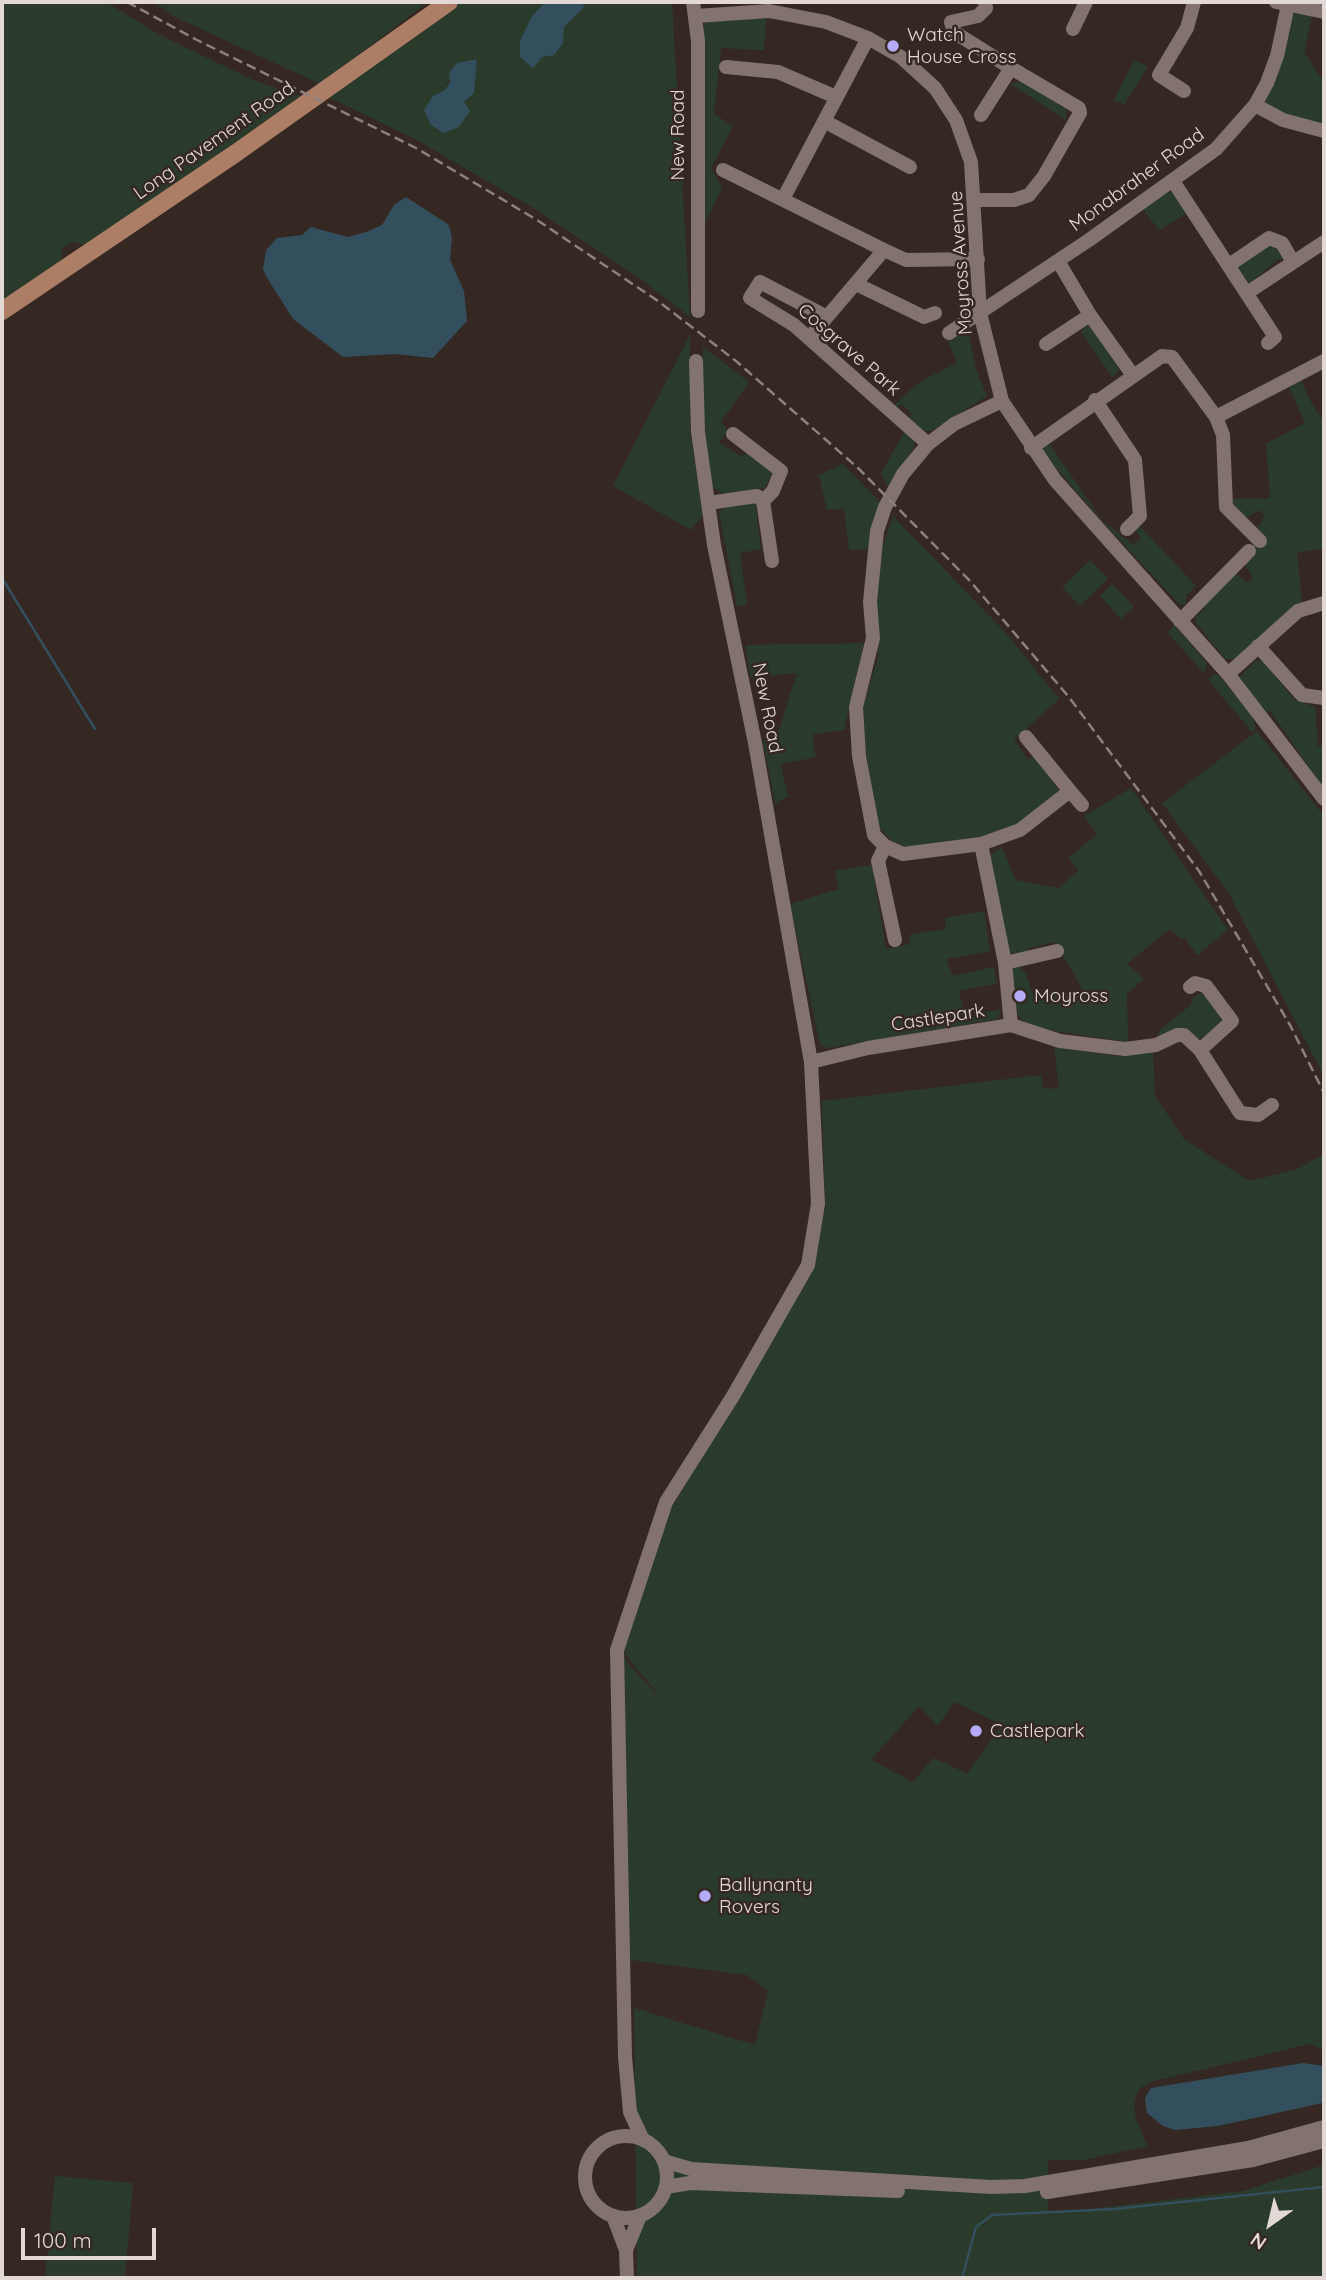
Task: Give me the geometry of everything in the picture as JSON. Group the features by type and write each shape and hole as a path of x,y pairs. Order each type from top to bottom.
{"main road":[{"name":"Long Pavement Road","path":"2,311 236,153 449,2"}],"street":[{"path":"976,200 1014,200 1029,195 1044,176 1080,113 1079,108 954,32 951,22 978,16 985,8 985,2"},
{"path":"1073,29 1086,2"},
{"path":"1184,92 1159,75 1186,28 1194,2"},
{"path":"1282,3 1324,12"},
{"name":"Monabraher Road","path":"980,313 1216,149 1255,105 1277,56 1282,3"},
{"name":"Moyross Avenue","path":"694,9 775,12 826,22 868,38 919,71 948,106 971,162 976,200 980,313 1002,401 1031,448 1227,674 1324,799"},
{"name":"New Road","path":"694,9 698,311"},
{"path":"783,199 868,38"},
{"path":"726,67 778,72 836,97"},
{"path":"981,115 1011,68"},
{"path":"1255,105 1283,120 1324,131"},
{"path":"824,121 910,166"},
{"path":"723,170 905,260 978,259"},
{"path":"1173,181 1275,337 1268,344"},
{"path":"1229,265 1269,238 1282,243 1293,262"},
{"path":"1247,293 1324,242"},
{"path":"809,338 884,250"},
{"path":"1058,261 1090,315 1132,374"},
{"name":"Cosgrave Park","path":"827,317 760,282 755,285 750,298 784,318 809,338 928,444"},
{"path":"856,284 924,317 935,313"},
{"path":"949,332 980,313"},
{"path":"1046,344 1090,315"},
{"path":"1031,448 1132,374 1162,356 1172,357 1216,417 1223,435 1226,507 1254,546 1180,621"},
{"name":"New Road","path":"630,2112 625,2057 617,1650 666,1502 733,1396 808,1265 818,1204 811,1062 755,743 708,503 698,432 696,361"},
{"path":"1216,417 1324,361"},
{"path":"1096,400 1135,460 1140,516 1127,529"},
{"path":"1002,401 954,424 928,444 903,474 885,507 872,556 873,638 856,707 859,756 874,835 885,846 903,854 981,844 1020,831 1070,791"},
{"path":"733,434 782,471 773,491 763,501"},
{"path":"708,503 757,496 763,501 772,561"},
{"path":"1227,674 1298,611 1324,603"},
{"path":"1258,646 1302,695 1324,698"},
{"path":"1026,737 1082,805"},
{"path":"981,844 1005,963 1011,1025"},
{"path":"885,846 878,861 895,940"},
{"path":"1005,963 1057,951"},
{"path":"1189,987 1195,983 1206,986 1232,1021 1200,1050 1240,1113 1258,1115 1272,1105"},
{"name":"Castlepark","path":"811,1062 868,1048 1011,1025 1060,1041 1125,1049 1156,1045 1177,1035 1185,1035 1200,1050"},
{"path":"626,2278 626,2250 613,2216 596,2204 590,2195 586,2175 592,2155 599,2147 617,2137 630,2112"},
{"path":"626,2250 640,2216 660,2200 666,2188 664,2161 659,2152 643,2140 630,2112"},
{"path":"664,2161 691,2169 991,2187 1025,2186 1248,2148 1324,2127"},
{"path":"617,2137 643,2140"},
{"path":"666,2188 691,2183 1026,2196 1253,2160 1324,2141"},
{"path":"613,2216 640,2216"}],"green space":[{"path":"2,2 106,2 160,35 251,79 300,96 91,246 72,242 63,248 60,266 2,302"},
{"path":"153,2 428,2 320,84 173,16"},
{"path":"459,2 545,2 532,16 564,27 583,7 581,2 672,2 690,317 639,278 533,208 417,140 326,96","holes":["477,59 464,102 433,96 445,90 457,63"]},
{"path":"1299,13 1312,16 1304,52 1324,82 1324,126 1303,124 1261,102 1293,15"},
{"path":"749,16 766,19 764,50 721,48 714,114 733,126 711,168 722,188 704,226 703,26 711,18"},
{"path":"1134,61 1148,66 1125,104 1113,101"},
{"path":"1020,81 1066,109 1066,120 1010,84"},
{"path":"1172,192 1186,214 1159,230 1143,209 1166,193"},
{"path":"1267,245 1276,245 1286,259 1279,259 1248,284 1236,265"},
{"path":"1086,326 1091,327 1119,369 1113,378 1081,332"},
{"path":"967,328 976,369 987,396 931,431 924,431 909,419 912,414 901,404 896,408 893,406 921,381 957,363 948,340"},
{"path":"690,335 690,432 703,515 691,530 613,486"},
{"path":"703,347 749,382 721,422 728,430 719,442 740,456 749,453 774,471 765,488 725,494 713,488 701,413"},
{"path":"1301,381 1312,404 1321,418 1324,417 1324,549 1297,552 1302,602 1236,659 1225,659 1196,623 1196,617 1205,609 1203,605 1236,573 1248,583 1253,578 1245,564 1256,552 1251,547 1255,543 1261,548 1267,541 1256,530 1265,516 1259,510 1245,519 1231,505 1231,499 1270,498 1266,444 1305,423 1289,387"},
{"path":"906,429 914,441 914,448 888,487 881,473"},
{"path":"1049,443 1101,519 1133,545 1141,538 1135,530 1138,524 1196,586 1187,595 1185,605 1179,604 1103,522 1043,453 1042,447"},
{"path":"843,464 881,503 867,549 849,550 844,508 827,510 819,475"},
{"path":"755,502 761,549 740,553 747,605 737,606 719,512 725,506"},
{"path":"893,516 1006,633 1059,699 1014,740 1028,760 1034,756 1059,791 1027,820 999,835 913,849 895,844 878,827 860,717 878,657 876,609 880,555"},
{"path":"1090,560 1108,579 1080,606 1062,587"},
{"path":"1113,584 1134,607 1121,619 1100,596"},
{"path":"1174,625 1207,663 1204,673 1168,633"},
{"path":"864,643 844,730 812,735 816,757 781,764 788,797 775,803 763,741 779,730 797,673 751,678 745,645"},
{"path":"1262,660 1294,699 1315,707 1318,746 1324,746 1324,789 1271,712 1262,710 1239,678 1255,661"},
{"path":"1215,674 1219,675 1253,717 1256,729 1252,732 1208,680"},
{"path":"1257,731 1324,816 1324,1076 1228,892 1162,803"},
{"path":"1131,788 1228,930 1197,955 1184,937 1181,939 1170,929 1127,964 1144,979 1127,994 1128,1042 1028,1027 1017,1014 1011,970 1019,966 1025,972 1034,997 1084,992 1055,942 1029,948 1030,953 1008,953 989,856 1002,847 1016,880 1058,888 1079,870 1068,858 1097,834 1084,816"},
{"path":"872,865 886,949 910,944 909,935 946,929 945,918 984,911 990,951 947,959 952,976 994,967 996,984 959,991 965,1016 1001,1009 998,1019 828,1048 820,1045 790,904 839,889 835,871"},
{"path":"1202,992 1224,1019 1202,1039 1156,1038 1162,1028 1192,1004 1191,999"},
{"path":"1054,1047 1117,1056 1153,1052 1155,1096 1184,1139 1249,1181 1295,1170 1324,1154 1324,2050 1310,2044 1150,2082 1139,2089 1134,2101 1135,2116 1147,2146 1085,2160 1048,2160 1048,2214 1243,2191 1324,2165 1324,2278 637,2278 634,2008 755,2045 768,1991 747,1975 623,1959 617,1651 665,1703 622,1650 667,1516 811,1273 825,1209 822,1101 1041,1075 1043,1088 1059,1089","holes":["954,1702 1002,1725 967,1773 933,1758 913,1782 871,1760 919,1706 938,1726"]},
{"path":"55,2176 133,2183 125,2278 45,2278"}],"water":[{"path":"545,2 581,2 584,7 564,27 563,43 554,55 542,57 533,68 520,57 520,41 532,16"},
{"path":"477,59 474,93 464,102 470,111 459,127 444,133 431,125 424,110 433,96 445,90 450,82 449,73 457,63"},
{"path":"406,197 449,225 452,238 450,260 464,291 467,321 433,358 395,354 343,357 293,319 263,269 266,250 277,238 302,235 311,227 348,237 366,232 382,225 394,205"},
{"path":"1303,2063 1324,2066 1322,2103 1218,2126 1175,2130 1163,2126 1147,2113 1145,2098 1151,2088"}],"waterway":[{"path":"2,578 95,729"},
{"path":"962,2278 976,2227 992,2215 1114,2209 1324,2187"}],"railway":[{"path":"127,2 197,40 416,148 537,220 658,301 736,361 858,468 970,581 1068,696 1199,871 1290,1025 1324,1093"}],"place":[{"name":"Watch House Cross","path":"893,46"},
{"name":"Moyross","path":"1020,996"},
{"name":"Castlepark","path":"976,1731"},
{"name":"Ballynanty Rovers","path":"705,1896"}]}
